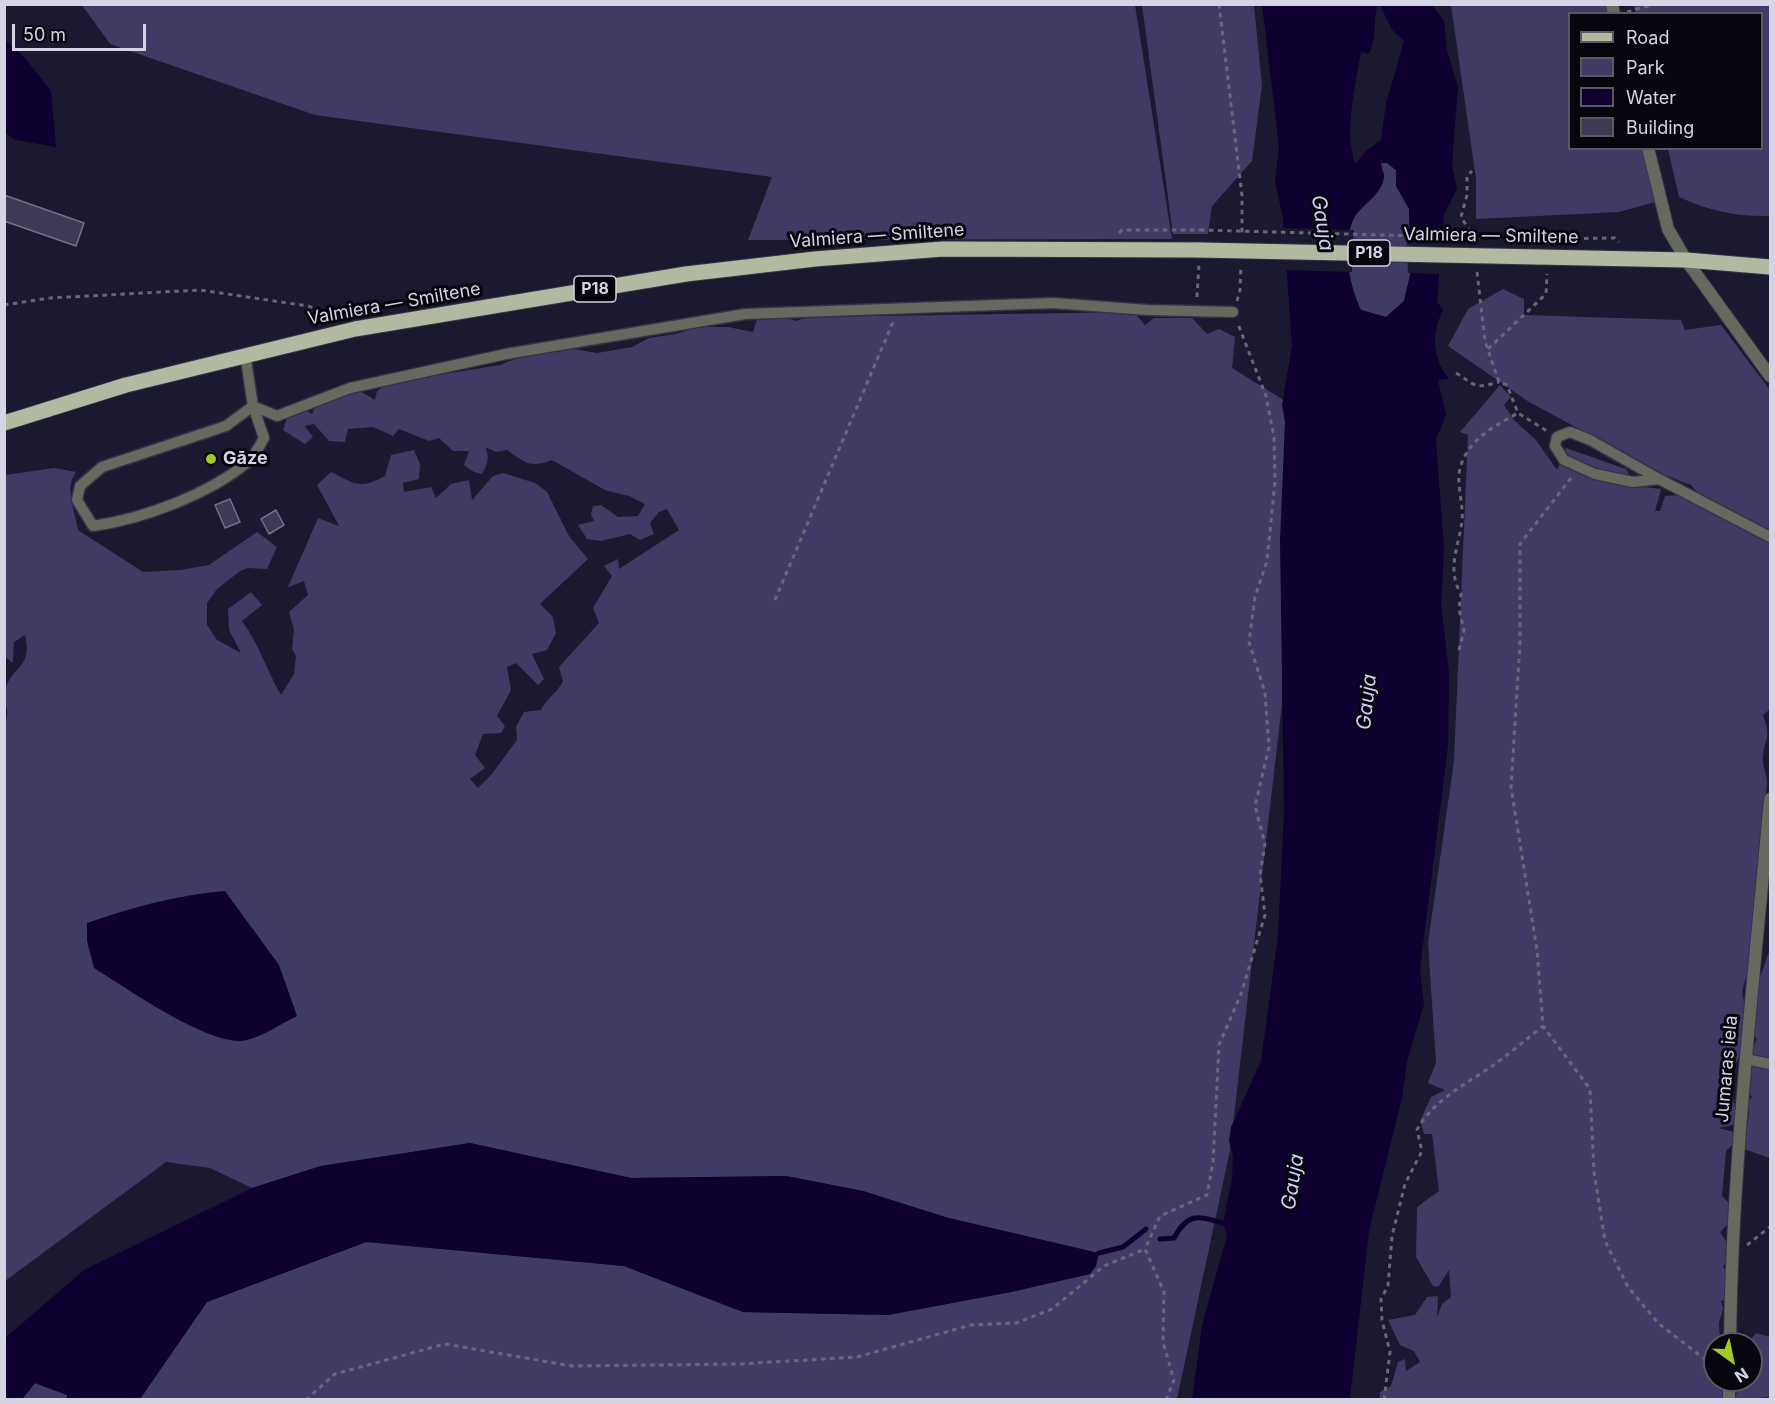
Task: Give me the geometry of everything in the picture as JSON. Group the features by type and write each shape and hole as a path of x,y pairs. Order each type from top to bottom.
{"main road":[{"name":"Valmiera — Smiltene","path":"4,423 126,385 245,354 355,329 686,274 815,259 943,249 1199,257 1538,256 1686,260 1770,267"}],"street":[{"path":"1648,150 1668,229 1686,260 1770,376"},
{"name":"Jumaras iela","path":"1730,1332 1731,1257 1746,1059 1770,799"}],"lane":[{"path":"253,406 277,416 350,388 506,354 745,314 1053,303 1233,312"},
{"path":"245,354 253,406 264,438 251,459 185,497 128,521 93,526 77,500 80,486 102,467 226,426 253,406"},
{"path":"1659,479 1633,482 1595,474 1564,460 1555,446 1557,437 1570,432 1590,440 1770,537"},
{"path":"1746,1059 1770,1064"}],"path":[{"path":"1219,4 1242,196 1242,238"},
{"path":"1628,12 1654,4"},
{"path":"1200,230 1539,239"},
{"path":"1197,312 1199,257"},
{"path":"306,1400 335,1374 445,1344 572,1366 739,1364 856,1357 971,1325 1016,1323 1053,1309 1104,1266 1145,1249 1160,1216 1207,1195 1213,1162 1219,1045 1241,994 1265,915 1260,874 1265,844 1255,806 1267,765 1269,747 1264,693 1249,642 1255,597 1267,561 1275,481 1275,437 1266,396 1233,312 1240,290 1241,259"},
{"path":"1499,382 1488,349 1546,294 1547,273"},
{"path":"4,304 50,298 201,290 308,306 334,315 355,329"},
{"path":"775,600 899,309"},
{"path":"1456,373 1468,383 1480,387 1499,382 1507,385 1518,413 1557,437"},
{"path":"1459,650 1464,630 1459,609 1461,594 1456,585 1454,551 1462,521 1460,466 1480,435 1518,413"},
{"path":"1579,467 1520,544 1520,643 1511,787 1537,950 1543,1026 1590,1089 1594,1172 1605,1241 1628,1287 1659,1323 1703,1358"},
{"path":"1384,1400 1390,1352 1382,1320 1382,1299 1388,1286 1392,1236 1405,1184 1422,1151 1417,1130 1423,1118 1452,1093 1499,1061 1543,1026"},
{"path":"1731,1257 1770,1227"},
{"path":"1145,1249 1164,1292 1163,1342 1174,1380 1166,1400"}],"green space":[{"path":"82,5 1135,5 1172,239 748,240 772,177 315,115 110,44"},
{"path":"1142,5 1254,5 1262,85 1252,161 1212,206 1208,234 1173,234"},
{"path":"1451,5 1618,5 1620,12 1568,12 1568,150 1653,150 1666,199 1619,212 1476,219 1476,179"},
{"path":"1633,5 1770,5 1770,216 1724,212 1679,197 1668,150 1763,150 1763,12 1636,12"},
{"path":"1381,163 1387,163 1396,170 1396,186 1409,208 1411,271 1404,301 1386,317 1361,310 1350,277 1347,252 1350,228 1354,218 1383,183 1384,174"},
{"path":"1503,289 1524,299 1524,315 1681,320 1685,330 1721,325 1770,390 1770,530 1697,492 1691,485 1665,475 1529,402 1448,346 1468,309"},
{"path":"1134,312 1145,325 1154,318 1192,318 1207,334 1219,329 1235,337 1232,368 1290,404 1282,704 1230,1150 1177,1399 140,1399 207,1302 366,1242 624,1266 743,1312 888,1315 1011,1292 1090,1274 945,1217 863,1191 786,1176 631,1178 470,1143 321,1166 252,1188 210,1168 166,1162 5,1281 4,730 7,712 4,696 12,676 24,661 27,646 25,635 14,642 13,663 5,657 5,475 54,468 76,472 71,485 71,500 78,530 143,572 181,570 209,565 257,532 277,547 267,569 248,568 240,571 217,589 207,603 207,625 217,640 241,653 229,630 228,609 251,592 262,605 242,621 253,638 281,695 294,674 296,656 292,649 294,629 289,612 308,595 304,581 288,587 318,518 339,526 317,485 331,472 357,484 369,483 385,476 391,455 414,450 420,464 419,479 403,483 404,492 431,487 436,498 451,484 469,480 472,500 493,476 503,473 535,483 547,492 569,536 588,559 540,604 553,617 556,633 547,650 532,654 544,679 538,685 516,663 507,667 511,690 497,716 505,726 501,733 483,734 475,755 485,768 470,779 478,788 491,775 517,740 516,727 524,712 541,710 563,681 559,667 599,623 593,608 612,576 604,566 618,559 619,569 679,530 667,509 659,512 650,523 654,534 640,540 630,534 601,541 587,539 578,525 594,521 591,514 593,506 601,505 618,517 638,516 645,504 629,496 605,490 552,460 538,464 528,463 507,450 496,452 485,447 488,457 486,467 482,474 474,472 464,465 469,451 453,451 439,438 429,441 399,429 393,436 373,427 348,429 345,442 329,441 314,424 305,426 313,437 305,444 283,430 288,415 301,408 312,414 316,403 358,390 375,400 377,391 389,383 500,365 528,354 562,347 597,353 632,347 649,338 676,334 697,327 728,327 753,332 757,319 778,315 796,321 807,317"},
{"path":"1500,385 1511,397 1504,405 1514,420 1536,440 1557,470 1566,448 1626,469 1635,486 1661,489 1655,511 1660,511 1665,496 1678,495 1764,537 1770,545 1770,698 1769,710 1763,715 1767,734 1763,760 1767,780 1760,909 1753,957 1743,988 1747,1005 1741,1031 1745,1050 1733,1069 1732,1078 1737,1124 1718,1128 1734,1132 1732,1145 1726,1151 1722,1196 1731,1205 1731,1221 1720,1232 1726,1241 1728,1261 1723,1266 1729,1278 1729,1299 1721,1301 1723,1309 1719,1323 1719,1332 1703,1332 1703,1392 1725,1392 1726,1399 1379,1400 1380,1392 1391,1386 1398,1362 1405,1359 1406,1371 1420,1362 1414,1351 1400,1345 1388,1320 1415,1315 1427,1297 1438,1296 1437,1317 1442,1304 1451,1297 1449,1270 1438,1287 1433,1286 1416,1257 1417,1207 1439,1191 1432,1134 1424,1134 1420,1121 1431,1097 1445,1090 1428,1083 1436,1063 1428,943 1454,761 1468,435 1460,432"},
{"path":"1770,949 1770,1158 1744,1149 1749,1113 1745,1111 1744,1104 1752,1097 1748,1092 1750,1053 1757,1039 1754,1036 1755,991"},
{"path":"1763,1335 1770,1337 1770,1397 1734,1400 1737,1392 1763,1392"},
{"path":"35,1383 67,1395 67,1399 22,1400"}],"water":[{"name":"Gauja","path":"1262,5 1377,5 1373,43 1369,54 1361,52 1354,94 1350,137 1355,164 1367,150 1381,140 1386,104 1404,41 1392,30 1380,5 1432,5 1444,21 1447,50 1458,87 1452,164 1457,189 1444,214 1437,302 1443,310 1435,337 1436,354 1449,379 1438,380 1446,415 1436,439 1444,549 1441,605 1449,672 1448,746 1420,969 1424,1004 1407,1061 1402,1098 1369,1231 1350,1399 1192,1400 1202,1325 1227,1236 1223,1223 1232,1179 1233,1156 1229,1141 1231,1127 1261,1061 1278,936 1284,810 1280,541 1285,422 1282,405 1292,346 1283,218 1275,182 1279,146","holes":["1381,163 1387,163 1396,170 1396,186 1409,209 1411,271 1404,301 1386,317 1361,310 1350,277 1347,252 1350,228 1354,218 1380,188 1384,176"]},
{"path":"4,39 25,58 51,91 56,147 16,140 5,133"},
{"path":"225,891 279,965 297,1016 253,1038 232,1040 191,1026 147,1002 94,968 87,941 87,923 155,903 190,895"},
{"path":"470,1143 631,1178 786,1176 863,1191 945,1217 1099,1253 1096,1266 1090,1274 1011,1292 888,1315 743,1312 624,1266 366,1242 207,1302 140,1399 67,1399 67,1395 35,1383 22,1399 5,1399 5,1338 84,1270 252,1188 321,1166"}],"pier":[{"path":"1280,228 1354,230 1352,272 1283,270"},
{"path":"1406,231 1445,232 1443,274 1408,273"}],"building":[{"path":"4,195 84,223 76,246 4,221"},
{"path":"230,499 240,522 225,528 215,505"},
{"path":"276,510 284,525 269,534 261,519"}],"waterway":[{"path":"1160,1239 1174,1238 1184,1224 1194,1218 1223,1223"},
{"path":"1099,1253 1123,1247 1146,1229"}],"place":[{"name":"Gāze","path":"211,459"}]}
